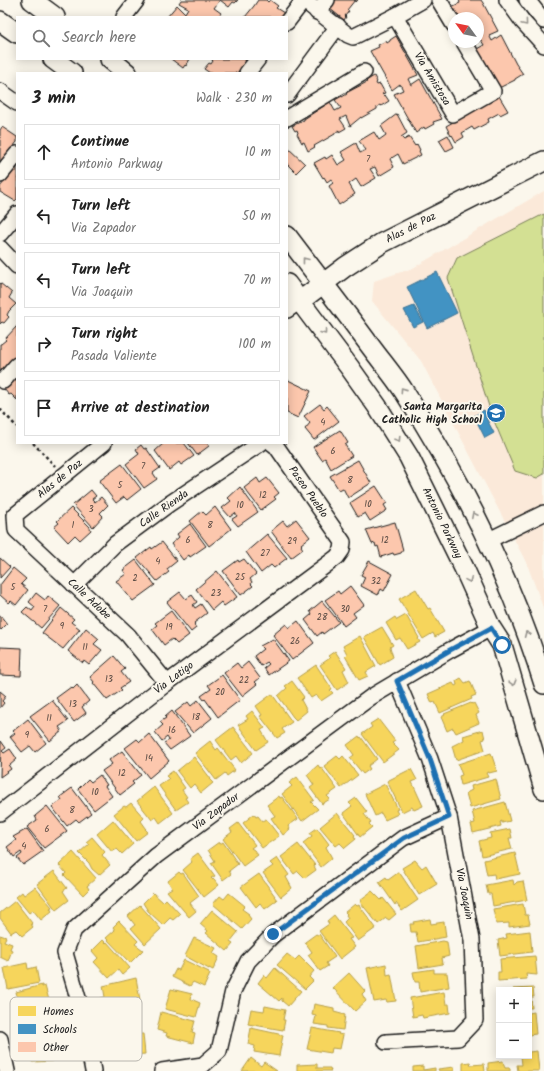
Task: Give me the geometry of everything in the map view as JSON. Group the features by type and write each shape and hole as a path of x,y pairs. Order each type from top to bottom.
{"main road":[{"path":"32,0 55,16"},
{"path":"0,21 16,32"},
{"path":"53,60 71,72"},
{"path":"111,60 126,72"},
{"name":"Alas de Paz","path":"294,305 382,243 544,161"},
{"path":"288,237 324,283 404,392 444,456 503,575 530,641 544,684"},
{"name":"Antonio Parkway","path":"288,287 294,305 350,368 377,406 409,457 491,628 502,645 544,789"}],"street":[{"path":"125,16 137,0"},
{"path":"288,21 303,0 348,35 353,37 423,0"},
{"path":"318,12 327,0"},
{"path":"439,0 448,15"},
{"path":"507,0 523,22 544,45"},
{"path":"527,0 544,21"},
{"name":"Via Amistosa","path":"395,16 453,114 493,91 468,48"},
{"path":"288,94 338,26"},
{"path":"248,72 257,60"},
{"path":"288,117 364,72"},
{"path":"0,91 16,102"},
{"path":"0,175 16,155"},
{"path":"0,234 16,215"},
{"path":"0,248 16,265"},
{"path":"3,381 16,366"},
{"name":"Alas de Paz","path":"15,515 103,444"},
{"name":"Calle Rienda","path":"74,585 115,544 170,504 260,444"},
{"name":"Paseo Pueblo","path":"273,444 343,542"},
{"path":"487,541 544,513"},
{"name":"Calle Adobe","path":"15,515 16,530 128,635 167,683"},
{"name":"Via Latigo","path":"0,813 167,683 338,557 342,550 343,542"},
{"name":"Via Zapador","path":"77,997 64,953 74,930 156,856 371,697 450,650 491,628"},
{"name":"Via Joaquin","path":"386,1042 458,1038 475,1020 472,940 449,817 430,759 397,681"},
{"path":"162,1071 203,1065 219,1051 233,992 248,961 273,934 404,838 449,817"},
{"path":"0,1039 7,1071"},
{"name":"Via Zapador","path":"91,1061 93,1071"}],"path":[{"path":"0,409 16,425"},
{"path":"34,444 64,476"}],"shaded area":[{"name":"Santa Margarita Catholic High School","path":"544,191 544,610 527,564 421,361 372,301 374,281 413,268"}],"green space":[{"path":"544,214 544,474 537,478 515,471 492,416 448,278 457,258"}],"building: Homes":[{"path":"416,589 428,609 430,608 444,632 435,637 433,633 423,639 399,599"},
{"path":"406,615 420,642 407,649 400,638 396,640 386,623 395,617 397,620"},
{"path":"382,627 393,645 390,647 393,657 380,665 364,637"},
{"path":"360,636 376,666 366,672 368,676 359,680 345,656 347,654 343,646"},
{"path":"335,651 346,668 343,670 349,682 337,690 320,665 330,658 328,656"},
{"path":"316,665 332,689 330,690 333,693 321,701 316,695 311,698 297,678"},
{"path":"461,678 465,683 470,681 476,695 471,697 472,699 440,713 435,702 432,703 428,694 453,683 455,686 457,685 456,681"},
{"path":"292,681 304,697 301,700 307,711 296,720 278,696 287,688 285,686"},
{"path":"272,694 292,722 282,729 285,733 277,738 260,716 262,715 256,706"},
{"path":"474,703 479,713 476,715 479,723 456,733 453,728 447,731 441,717 445,715 444,714"},
{"path":"252,711 265,728 261,730 268,742 256,750 238,725 248,719 246,716"},
{"path":"378,719 395,741 392,743 399,750 383,762 362,734 372,727 370,724"},
{"path":"233,727 253,753 241,763 236,756 231,760 216,740"},
{"path":"483,730 485,739 482,740 485,750 456,760 452,746 464,740 463,736"},
{"path":"359,736 377,759 368,766 370,769 363,774 350,758 354,755 347,745"},
{"path":"210,741 216,750 218,748 235,770 227,776 225,773 216,780 195,753"},
{"path":"491,753 497,771 486,773 488,777 461,785 459,776 462,775 458,764"},
{"path":"337,756 340,759 343,756 358,775 341,788 324,766"},
{"path":"194,757 213,783 201,793 194,784 190,788 177,771"},
{"path":"318,765 337,789 327,796 330,799 322,804 310,788 314,785 307,775"},
{"path":"411,769 417,780 412,782 423,806 414,810 412,807 402,812 387,781"},
{"path":"173,771 185,788 182,790 187,797 185,798 188,802 176,810 159,786 169,779 166,776"},
{"path":"297,777 314,800 311,802 318,809 302,821 282,794 292,786 289,783"},
{"path":"496,779 501,799 470,808 466,793 472,790 471,786"},
{"path":"385,784 398,809 396,810 398,814 385,820 381,813 375,816 365,794"},
{"path":"154,787 173,813 160,823 156,817 152,820 137,801"},
{"path":"279,796 280,798 282,797 298,819 288,826 290,829 283,835 271,818 275,816 267,805"},
{"path":"356,798 367,812 364,814 371,823 369,824 372,827 360,837 343,813 352,806 349,803"},
{"path":"505,802 510,821 502,823 502,821 500,822 501,826 473,833 471,824 475,823 472,811"},
{"path":"131,803 144,818 141,821 148,832 136,841 114,814 124,806 126,807"},
{"path":"337,813 355,835 354,836 356,839 345,848 340,843 336,846 320,827"},
{"path":"254,814 262,821 266,819 279,836 262,848 243,823"},
{"path":"113,820 133,844 122,854 117,849 112,852 97,834"},
{"path":"238,823 255,845 251,848 258,855 243,866 223,839 232,832 230,829"},
{"path":"317,828 329,844 326,847 332,858 321,867 303,843 312,836 310,833"},
{"path":"510,829 512,838 509,838 512,849 482,856 479,841 491,838 490,833"},
{"path":"92,837 105,852 102,855 110,865 99,875 79,853 89,844 86,842"},
{"path":"219,842 220,844 223,842 238,864 229,871 231,874 223,880 211,863 215,861 208,850"},
{"path":"298,844 315,865 316,870 305,878 298,871 294,874 281,857"},
{"path":"73,852 96,878 87,886 89,889 83,895 64,875 66,873 59,865"},
{"path":"198,853 215,876 211,878 213,880 214,879 219,885 204,897 183,870 192,862 190,859"},
{"path":"515,853 520,874 495,879 494,874 487,875 484,860"},
{"path":"277,858 289,875 286,877 292,888 281,897 263,873 273,866 270,863"},
{"path":"415,860 422,868 426,865 437,884 419,895 402,868"},
{"path":"54,871 67,888 63,891 69,900 56,910 37,884"},
{"path":"179,872 181,874 183,873 199,896 190,903 196,911 189,917 167,891 172,888 168,881"},
{"path":"399,872 418,900 402,911 396,903 395,905 379,882 386,877 388,880"},
{"path":"259,874 277,900 265,909 260,903 256,907 241,887"},
{"path":"513,880 514,885 517,882 523,881 527,900 493,906 491,894 488,894 486,885"},
{"path":"35,887 52,907 50,908 52,911 41,920 33,910 29,913 16,897 22,892 24,895"},
{"path":"372,891 381,900 383,898 396,914 389,920 386,918 378,924 360,902 362,901 360,900"},
{"path":"153,893 163,902 166,899 180,914 173,920 170,918 163,925 148,911 143,903"},
{"path":"229,893 245,906 242,909 249,914 248,915 251,919 242,929 213,904 220,896 224,899"},
{"path":"15,901 32,923 31,924 33,927 22,936 16,930 11,933 0,918 0,913"},
{"path":"355,904 357,906 359,905 376,928 358,941 344,922 348,918 345,912"},
{"path":"523,904 525,915 528,915 530,924 509,927 509,923 496,924 493,909"},
{"path":"140,905 161,929 145,944 131,928 135,925 128,916"},
{"path":"212,910 238,932 230,942 233,944 227,951 206,933 208,931 200,924"},
{"path":"334,915 352,938 349,939 355,947 340,959 319,931 329,924 327,921"},
{"path":"430,919 431,924 444,922 446,937 418,942 416,932 411,932 410,924 414,924 413,922"},
{"path":"119,921 138,941 135,944 143,950 130,963 106,938 115,930 113,927"},
{"path":"530,931 532,952 500,956 498,940 507,938 506,934"},
{"path":"316,934 319,934 335,957 326,963 328,966 320,971 308,955 312,952 305,942"},
{"path":"0,935 6,937 4,941 12,944 10,949 12,950 8,961 0,957"},
{"path":"194,938 216,948 213,953 219,957 213,970 185,956"},
{"path":"103,940 106,943 107,942 130,968 122,975 118,970 109,978 94,962 98,958 92,951"},
{"path":"443,941 447,942 449,956 442,958 443,964 419,968 416,946"},
{"path":"287,954 295,960 299,956 314,971 309,977 313,981 305,989 277,965"},
{"path":"535,956 537,975 526,974 527,979 498,981 498,972 501,972 500,959"},
{"path":"184,960 209,972 208,973 210,974 204,987 193,982 190,986 172,977 176,969 179,970"},
{"path":"27,963 28,969 36,967 39,983 8,989 4,968"},
{"path":"386,964 387,975 391,974 396,1001 387,1002 386,1000 374,1002 367,968"},
{"path":"275,968 301,991 288,1006 282,1001 282,998 279,1001 258,983 264,975 267,978"},
{"path":"434,969 434,973 447,973 449,987 420,992 419,982 415,982 413,972"},
{"path":"349,973 365,991 362,994 366,1001 355,1011 333,988"},
{"path":"136,978 139,997 105,997 103,986"},
{"path":"42,985 42,987 45,986 48,997 17,997 16,992"},
{"path":"533,988 534,997 532,997"},
{"path":"171,989 192,994 191,999 200,1003 196,1017 165,1009"},
{"path":"444,992 446,1004 449,1004 450,1013 423,1018 422,1015 413,1017 410,998"},
{"path":"314,1004 334,1008 334,1012 345,1015 343,1030 314,1024 316,1016 312,1015"},
{"path":"265,1006 285,1010 283,1030 248,1024 251,1009 264,1011"},
{"path":"161,1012 195,1021 192,1032 195,1033 193,1043 166,1036 167,1033 157,1030"},
{"path":"532,1012 534,1012 536,1034 532,1035 532,1023"},
{"path":"251,1028 283,1035 279,1056 254,1052 255,1046 248,1044"},
{"path":"312,1028 343,1035 340,1049 332,1048 331,1053 307,1049"},
{"path":"142,1034 145,1054 142,1054"},
{"path":"537,1051 539,1071 518,1071 517,1065 522,1065 521,1059 532,1059 532,1052"},
{"path":"251,1058 261,1066 264,1062 277,1071 242,1071"},
{"path":"32,1061 53,1061 32,1062"},
{"path":"503,1061 505,1068 510,1068 510,1071 488,1071 488,1063"},
{"path":"470,1062 471,1065 484,1064 485,1071 463,1071 463,1063"},
{"path":"317,1064 317,1068 330,1068 331,1071 297,1071 297,1065"},
{"path":"423,1066 423,1070 435,1068 435,1071 413,1071 413,1067"},
{"path":"454,1067 454,1071 439,1071 438,1069"}],"building: Schools":[{"path":"437,272 457,313 427,328 407,287"},
{"path":"414,306 423,322 413,327 404,310"},
{"path":"484,410 487,415 485,416 494,433 485,438 474,416"}],"building: Other":[{"path":"181,0 220,0 214,8 221,13 219,16 168,16 177,5 185,13 188,8 179,3"},
{"path":"220,0 238,0 235,3 233,2 229,7"},
{"path":"258,0 266,0 268,2 270,0 278,6 276,8 284,13 282,16 246,16"},
{"path":"335,0 355,0 347,10 349,11 344,20 329,8"},
{"path":"481,0 498,31 489,35 492,41 501,35 523,74 497,89 475,50 484,48 484,12 454,12 451,7 460,3 459,1"},
{"path":"396,36 418,75 408,79 411,85 420,79 442,119 433,122 434,124 425,129 424,127 416,133 394,94 403,90 400,84 392,90 370,51 379,47 378,45 386,41 387,43"},
{"path":"172,60 189,60 183,68"},
{"path":"212,60 246,60 246,62 238,72 208,72 204,69 213,61"},
{"path":"374,76 377,85 380,84 385,93 382,94 384,96 385,95 389,101 361,117 350,126 346,116 340,119 346,128 339,132 339,130 308,151 304,142 302,143 297,134 297,130 295,131 292,126 304,120 330,102 335,111 341,108 335,100 367,82 366,81"},
{"path":"499,96 508,111 500,115 499,113 488,119 489,122 474,130 472,127 462,133 464,137 456,142 446,126"},
{"path":"397,114 407,133 401,137 404,140 409,137 415,146 417,144 421,155 403,164 398,154 390,159 394,167 379,176 375,167 370,169 376,178 361,187 356,179 349,184 355,194 339,205 329,186 333,183 331,179 327,182 314,163 325,157 326,159 332,155 338,165 346,160 341,152 356,143 360,153 366,150 359,141 374,132 379,140 386,135 381,126"},
{"path":"2,127 16,136 16,143 0,163 0,130"},
{"path":"448,135 454,147 446,151 439,140"},
{"path":"288,148 305,164 296,173 288,165"},
{"path":"16,167 16,200 15,201 0,192 0,187"},
{"path":"0,283 12,293 9,298 16,304 9,311 7,315 9,317 4,323 2,322 0,324"},
{"path":"16,327 16,356 0,372 0,344 6,340 5,339"},
{"path":"16,376 16,399 11,394 9,395 4,389"},
{"path":"288,380 311,391 298,418 288,413"},
{"path":"320,404 324,409 327,406 339,421 314,440 305,429 310,423 304,416"},
{"path":"340,430 348,443 345,445 352,456 331,469 325,458 322,460 313,447"},
{"path":"163,444 185,444 194,456 181,465 179,462 169,470 155,451"},
{"path":"189,444 208,444 209,446 197,455"},
{"path":"141,445 144,449 146,448 160,468 153,473 157,479 144,488 126,464 139,454 136,449"},
{"path":"358,460 371,483 348,498 343,488 339,490 330,476"},
{"path":"122,464 141,489 127,500 124,497 116,503 99,481"},
{"path":"257,478 260,483 267,478 279,493 274,497 276,499 261,510 244,488"},
{"path":"376,486 387,503 384,505 387,510 370,521 365,513 358,517 350,503"},
{"path":"240,487 258,512 238,526 232,519 237,516 235,513 230,517 222,508 231,501 228,498"},
{"path":"91,490 96,496 92,499 95,502 101,497 108,505 100,513 103,516 93,527 73,505"},
{"path":"215,507 231,529 209,546 190,521 202,511 206,515"},
{"path":"71,508 90,527 91,530 80,540 75,535 68,542 54,527 59,523 57,521"},
{"path":"296,519 310,537 301,544 303,549 291,558 271,531 283,521 287,526"},
{"path":"395,522 403,550 401,553 394,555 393,553 381,557 378,546 376,547 375,543 372,544 366,530"},
{"path":"190,524 206,546 183,560 171,544 179,537 177,534"},
{"path":"267,534 287,558 274,568 271,565 261,573 246,552"},
{"path":"162,542 177,561 167,569 169,572 157,581 137,558 151,547 152,549"},
{"path":"0,558 10,567 0,578"},
{"path":"244,559 256,574 250,579 253,586 241,595 223,571 238,560 239,562"},
{"path":"136,560 155,585 133,601 116,581 126,574 123,570"},
{"path":"369,561 393,574 384,591 381,589 378,595 361,586 365,577 361,575"},
{"path":"13,568 26,579 21,584 28,590 16,605 11,601 9,603 0,595 0,585"},
{"path":"217,571 237,597 224,606 221,602 212,610 196,589"},
{"path":"350,586 364,605 353,613 356,617 344,626 325,600 338,591 340,594"},
{"path":"180,592 186,599 192,595 197,602 193,605 195,608 201,604 207,613 194,623 196,628 191,632 167,602"},
{"path":"36,593 45,600 48,596 60,606 41,628 22,612 27,607 32,611 35,607 29,602"},
{"path":"322,601 339,622 323,634 322,632 317,636 305,620 312,614 310,611"},
{"path":"61,608 74,619 71,622 80,629 63,649 42,633"},
{"path":"171,611 189,635 177,644 172,639 164,645 152,629 157,625 155,623"},
{"path":"0,615 7,624 1,630 0,629"},
{"path":"298,621 314,643 292,660 273,635 286,624 289,628"},
{"path":"86,628 99,639 94,644 102,650 89,665 84,661 83,663 68,651"},
{"path":"273,639 289,661 269,675 264,668 269,664 267,662 261,666 254,656 263,649 260,646"},
{"path":"0,647 22,648 21,676 0,675"},
{"path":"114,656 125,669 121,672 129,682 120,688 122,690 107,700 90,677"},
{"path":"248,662 260,678 255,682 257,684 242,696 224,673 237,663 241,668"},
{"path":"222,675 240,700 218,717 205,699 204,700 201,696 211,689 208,685"},
{"path":"77,685 89,701 82,707 86,713 74,722 56,698 71,687 73,689"},
{"path":"0,691 6,696 2,701 4,703 0,708"},
{"path":"52,700 68,721 59,727 62,731 50,741 30,716"},
{"path":"198,700 212,718 193,733 175,712 188,702 191,706"},
{"path":"172,711 190,736 170,750 164,743 169,740 167,737 162,741 155,732 163,725 160,722"},
{"path":"28,719 46,743 35,752 30,746 22,752 10,737 15,733 13,731"},
{"path":"149,734 169,761 149,778 125,748 137,739 140,742"},
{"path":"1,741 6,748 2,751 4,753 10,749 17,759 9,766 11,769 0,777"},
{"path":"122,751 141,775 132,782 134,784 120,795 102,771 112,764 109,760"},
{"path":"100,775 112,796 94,810 78,789 88,779 91,782"},
{"path":"72,788 91,813 79,822 76,819 67,826 52,807 62,800 60,797"},
{"path":"47,806 67,831 44,848 27,827 37,820 35,816"},
{"path":"27,829 43,851 23,865 17,858 22,854 21,852 14,857 7,847 16,840 13,837"}],"place":[{"name":"Santa Margarita Catholic High School","path":"496,413"}],"route":[{"path":"273,934 404,838 449,817 430,759 397,681 491,628 502,645"}]}
